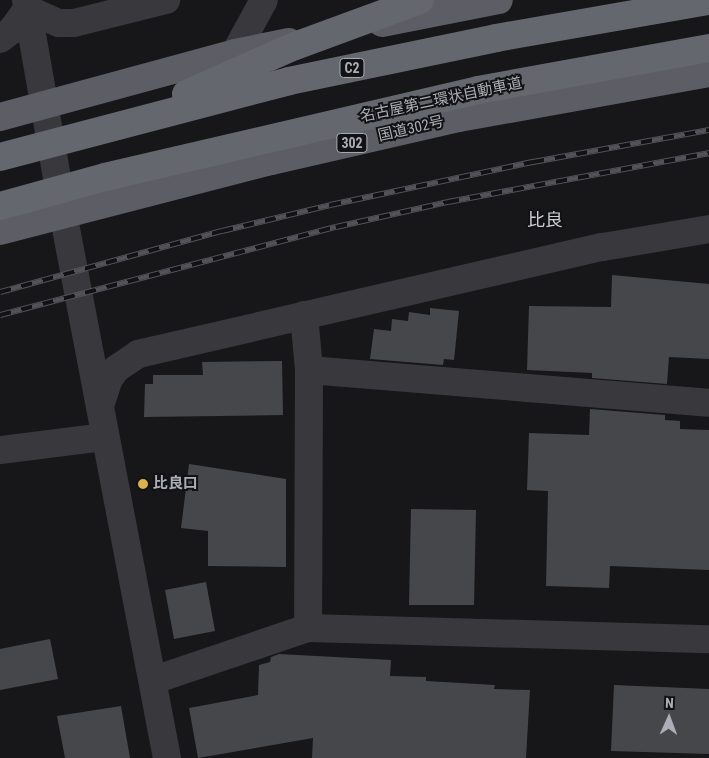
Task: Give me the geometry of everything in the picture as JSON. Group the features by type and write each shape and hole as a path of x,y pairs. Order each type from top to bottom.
{"highway":[{"path":"109,128 295,46 420,0"},
{"path":"0,117 236,53 499,0"},
{"name":"C2","path":"0,157 298,79 496,38 709,1"},
{"name":"名古屋第二環状自動車道","path":"0,206 105,177 478,90 709,48"},
{"name":"国道302号","path":"0,231 63,213 459,118 709,72"}],"street":[{"path":"27,4 59,23 74,23 166,0"},
{"path":"236,53 264,0"},
{"path":"0,39 12,30 27,4"},
{"path":"27,4 63,213 168,758"},
{"path":"100,406 112,374 126,360 138,354 603,247 709,230"},
{"path":"304,315 309,370 308,628"},
{"path":"309,370 709,403"},
{"path":"0,450 105,437"},
{"path":"154,680 308,628 709,639"}],"building":[{"path":"612,275 709,284 709,359 669,357 667,384 592,378 592,373 527,370 529,306 611,307"},
{"path":"430,308 459,311 454,360 444,359 443,365 370,359 374,329 391,331 392,319 408,321 409,312 430,315"},
{"path":"282,361 283,415 144,417 145,384 153,384 153,375 203,375 202,362"},
{"path":"590,409 665,415 665,420 680,421 680,429 709,430 709,570 610,566 609,588 546,586 548,491 527,490 529,433 589,435"},
{"path":"189,464 286,479 286,567 208,566 208,531 181,528"},
{"path":"411,509 476,510 474,605 409,605"},
{"path":"206,582 215,631 174,639 165,590"},
{"path":"50,639 58,679 0,690 0,649"},
{"path":"279,654 391,660 390,676 426,677 426,681 495,685 494,689 530,690 526,758 312,758 313,738 198,758 189,708 258,695 259,665 270,662 271,657"},
{"path":"614,685 709,689 709,754 611,751"},
{"path":"121,706 130,758 65,758 57,716"}],"railway":[{"path":"0,292 222,231 330,205 533,162 709,130"},
{"path":"0,315 336,227 448,202 709,153"}],"place":[{"name":"比良口","path":"143,484"}],"district":[{"name":"比良","path":"545,220"}]}
